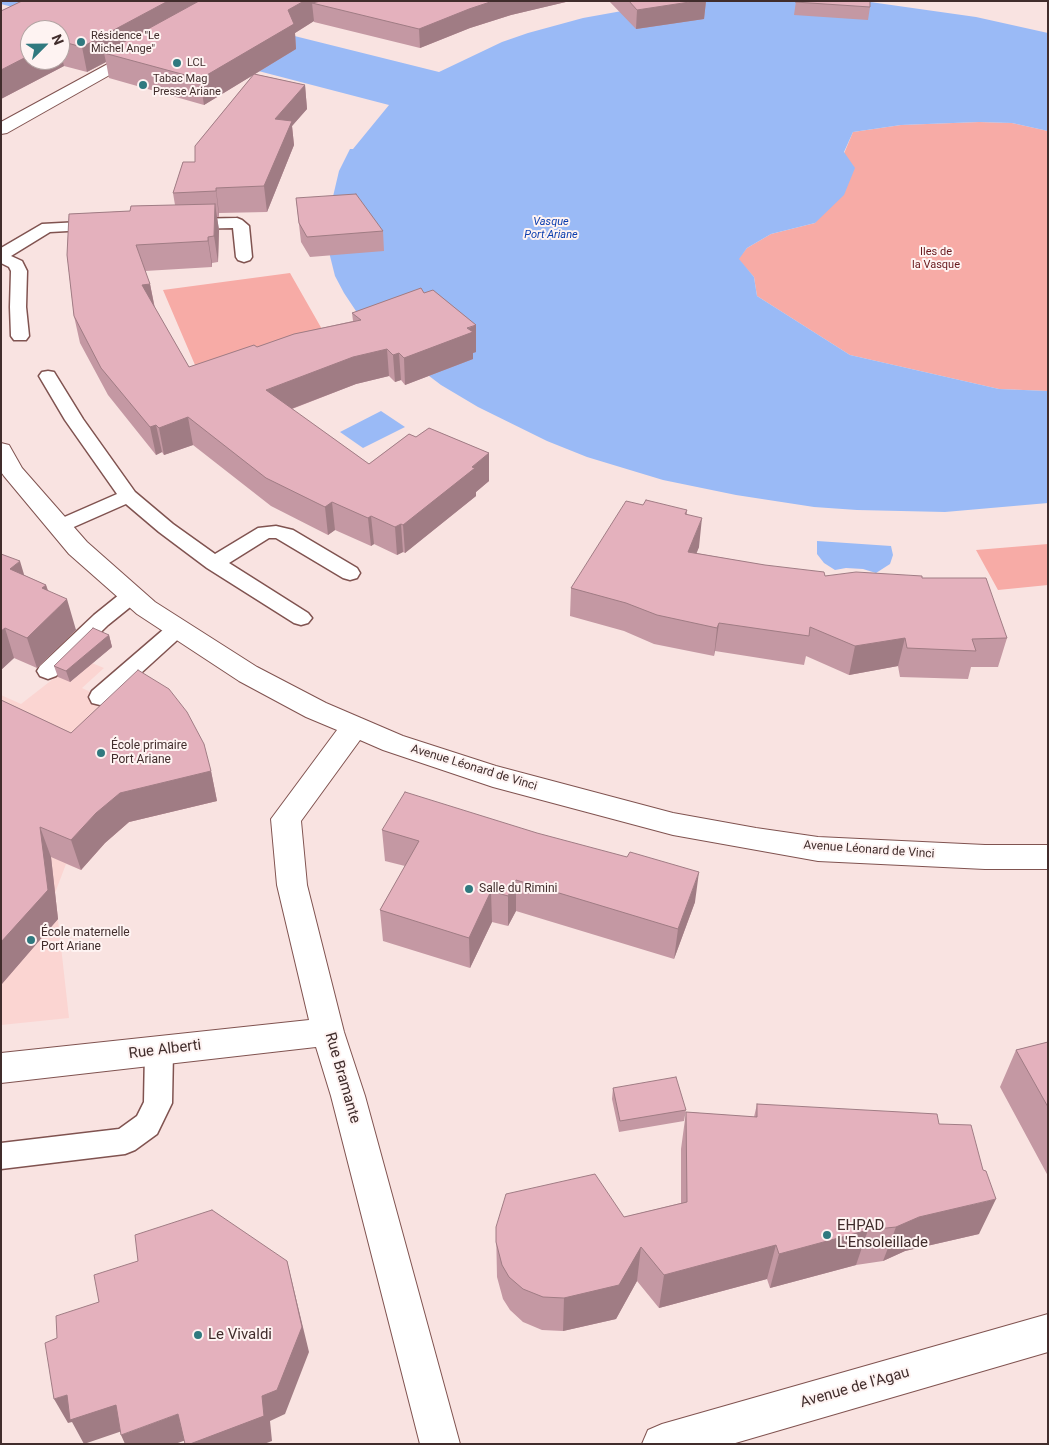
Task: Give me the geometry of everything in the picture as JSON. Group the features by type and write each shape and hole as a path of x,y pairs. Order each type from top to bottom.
{"street":[{"path":"1,129 150,46"},
{"name":"Avenue Léonard de Vinci","path":"2,451 12,471 78,548 146,608 248,674 354,728 493,776 673,824 818,849 985,857 1048,857"},
{"name":"Rue Bramante","path":"354,728 286,819 292,884 328,1032 348,1096 440,1444"},
{"name":"Rue Alberti","path":"1,1068 328,1032"},
{"name":"Avenue de l'Agau","path":"662,1444 1048,1333"}],"lane":[{"path":"177,224 237,223 241,226 244,257"},
{"path":"20,336 18,307 19,271 16,264 1,256 47,227 117,225"},
{"path":"48,376 74,420 128,496 166,528 214,564 301,618"},
{"path":"60,526 128,496"},
{"path":"214,564 265,532 276,532 286,534 350,573"},
{"path":"48,671 101,620 132,596"},
{"path":"100,697 178,628"},
{"path":"1,1156 125,1140 147,1125 158,1103 159,1051"}],"shaded area":[{"name":"École primaire Port Ariane","path":"80,658 104,668 82,688 133,712 217,801 129,822 105,843 81,870 66,864 55,893 69,1018 1,1025 1,695 21,704"}],"green space":[{"name":"Iles de la Vasque","path":"979,122 1012,123 1048,131 1048,391 999,389 850,355 757,296 754,277 738,259 747,248 771,234 815,223 853,132 901,125"},
{"path":"290,273 327,338 198,372 163,290"},
{"path":"1048,544 1048,585 998,590 976,550"}],"water":[{"name":"Vasque Port Ariane","path":"1,1 154,1 439,72 502,42 528,33 583,18 672,2 863,1 976,17 1048,33 1048,131 1012,123 979,122 901,125 853,132 844,152 855,168 844,195 815,223 771,234 747,248 739,259 754,277 757,296 850,355 999,389 1048,391 1048,503 945,512 814,507 736,495 663,480 587,457 547,441 478,407 441,385 408,360 356,311 335,276 326,240 331,205 339,171 350,149 353,149 389,105 70,22 70,20 62,20 1,4"},
{"path":"381,411 405,427 363,448 340,432"},
{"path":"817,541 891,546 893,555 890,564 876,573 863,569 846,568 835,570 824,563 817,554"}],"building":[{"path":"22,1 168,1 82,47 70,44 70,20 20,20 20,60 1,70 1,11"},
{"path":"199,1 304,1 288,10 294,24 200,79 104,53"},
{"path":"321,1 493,1 419,29 312,3"},
{"path":"629,1 696,1 637,10"},
{"path":"870,1 870,7 795,2"},
{"path":"254,74 305,85 275,119 292,121 264,186 216,188 216,191 173,193 183,162 195,162 195,146"},
{"path":"356,194 383,231 307,237 299,223 296,198"},
{"path":"215,204 214,236 208,237 208,241 136,245 150,284 142,285 189,367 294,334 361,320 352,313 421,288 424,293 433,290 476,325 467,328 473,332 404,358 399,353 393,355 387,349 353,357 266,390 369,464 409,434 416,437 429,428 489,453 472,467 475,468 403,525 395,527 371,516 368,518 332,502 325,507 266,478 188,417 159,428 156,425 150,427 101,368 74,316 67,255 69,214 130,211 131,206"},
{"path":"646,500 687,510 685,514 702,518 688,552 765,565 824,572 825,576 856,572 922,576 922,578 986,578 1007,638 972,639 976,651 907,648 905,638 855,646 810,627 809,636 719,623 717,628 657,615 626,603 571,588 626,501 643,505"},
{"path":"1,554 20,561 10,569 46,585 42,588 67,599 27,638 5,628 1,631"},
{"path":"93,628 109,635 66,671 54,666"},
{"name":"École primaire Port Ariane","path":"138,670 169,689 187,712 204,744 211,771 120,793 96,813 71,840 40,827 48,890 1,942 1,700 71,733"},
{"path":"405,792 537,833 627,857 630,852 699,872 678,929 516,880 508,896 491,891 469,938 380,910 419,841 382,830"},
{"path":"1048,1042 1048,1107 1016,1050"},
{"path":"676,1077 686,1110 620,1121 613,1088"},
{"name":"EHPAD L'Ensoleillade","path":"757,1104 937,1114 939,1124 971,1125 983,1170 986,1171 996,1199 919,1217 896,1227 868,1230 779,1254 776,1245 664,1275 641,1247 619,1285 564,1298 543,1297 523,1289 509,1277 502,1265 496,1242 496,1227 506,1194 595,1174 624,1217 687,1202 686,1112 757,1117"},
{"name":"Le Vivaldi","path":"212,1210 287,1261 302,1327 277,1390 262,1396 264,1416 190,1444 185,1444 178,1414 121,1435 116,1405 70,1420 67,1395 54,1399 45,1343 57,1338 56,1316 99,1302 94,1275 138,1261 135,1235"}],"place":[{"name":"Résidence \"Le Michel Ange\"","path":"81,42"},
{"name":"LCL","path":"177,63"},
{"name":"Tabac Mag Presse Ariane","path":"143,85"},
{"name":"École primaire Port Ariane","path":"101,753"},
{"name":"Salle du Rimini","path":"469,889"},
{"name":"École maternelle Port Ariane","path":"31,940"},
{"name":"EHPAD L'Ensoleillade","path":"827,1235"},
{"name":"Le Vivaldi","path":"198,1335"}]}
